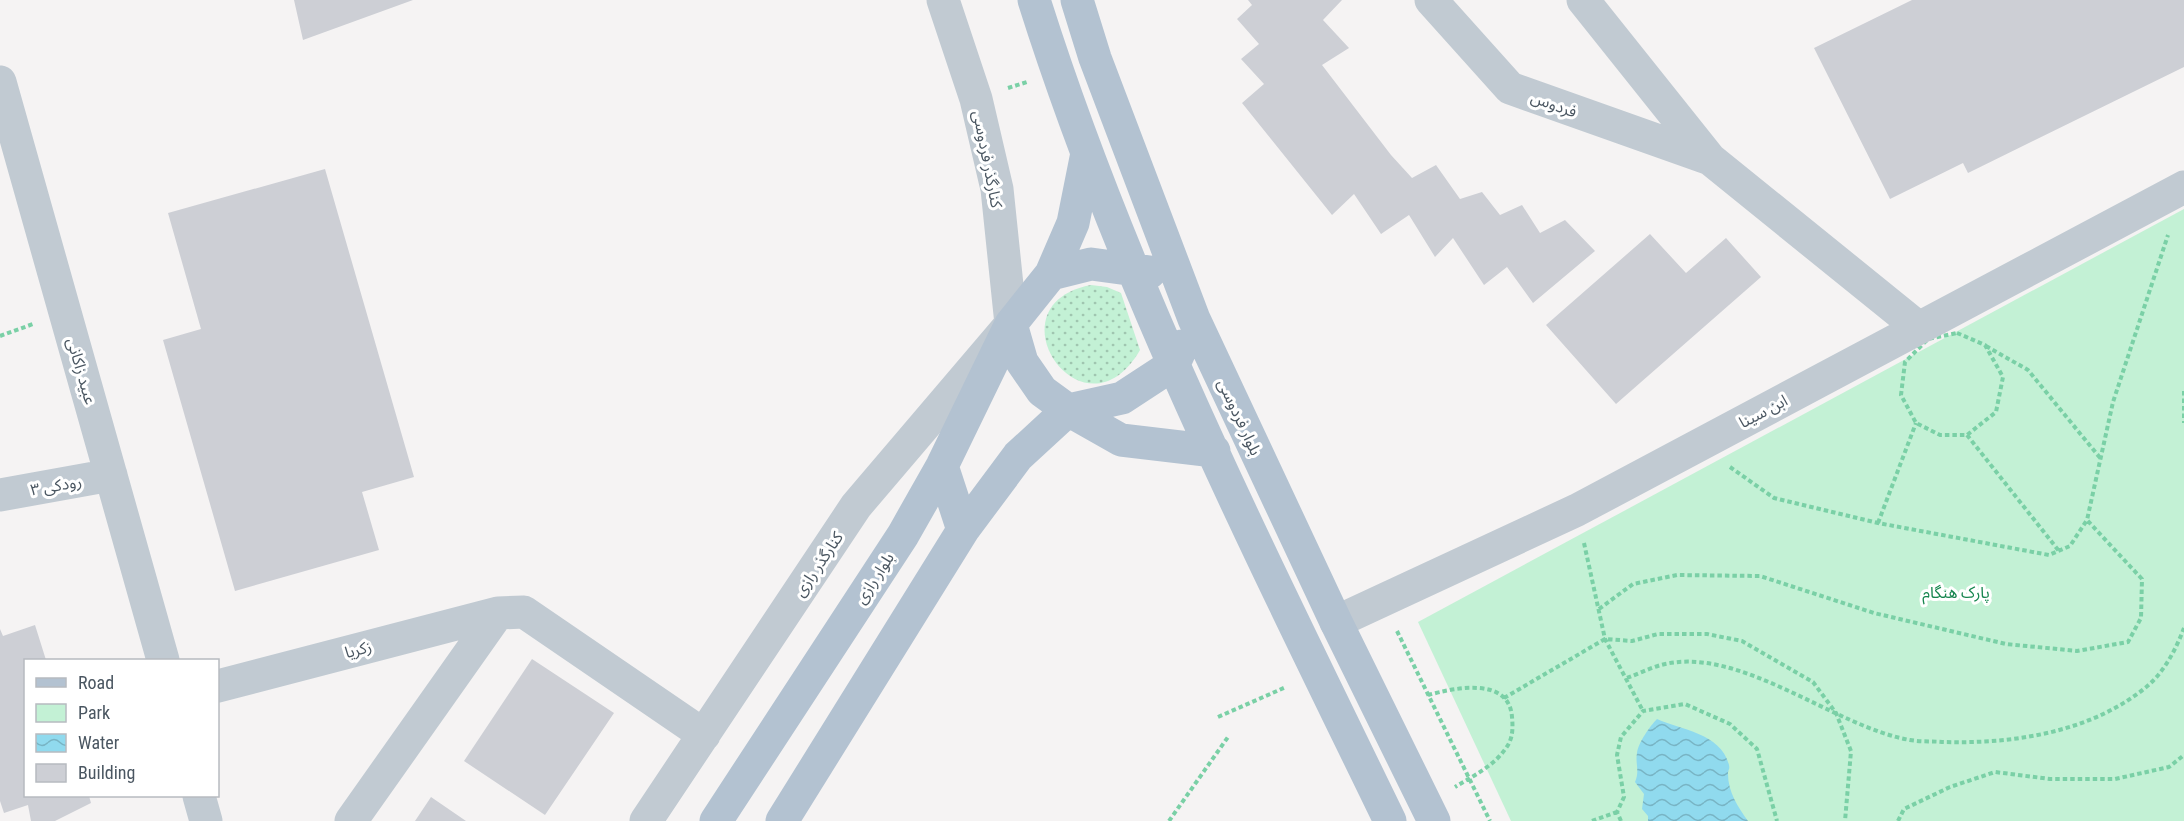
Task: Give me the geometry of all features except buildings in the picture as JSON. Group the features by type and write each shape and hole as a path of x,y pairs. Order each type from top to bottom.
{"main road":[{"path":"1034,0 1056,72 1131,268 1214,451 1390,821"},
{"name":"بلوار فردوسی","path":"1077,0 1095,58 1194,319 1336,622 1430,812"},
{"path":"1087,153 1073,223 1051,274 1011,324 1022,362 1042,391 1068,410 1121,440 1214,451"},
{"path":"1051,274 1091,264 1176,276"},
{"path":"782,821 963,530 1018,456 1068,410 1122,398 1174,364 1194,319"},
{"name":"بلوار رازی","path":"716,821 903,535 942,466 1011,324"},
{"path":"942,466 963,530"},
{"path":"1301,636 1336,622"}],"street":[{"name":"کنارگذر فردوسی","path":"944,0 976,99 997,189 1011,324"},
{"name":"فردوس","path":"1431,0 1510,88 1710,159"},
{"name":"فردوس","path":"1583,0 1710,159 1919,328"},
{"name":"عبید زاکانی","path":"0,82 163,659"},
{"name":"ابن سینا","path":"1336,622 1577,510 2184,188"},
{"name":"کنارگذر رازی","path":"646,821 856,506 1011,324"},
{"name":"رودکی ۳","path":"0,495 111,475"},
{"name":"زکریا","path":"219,686 498,613 524,612 704,735"},
{"path":"351,821 498,613"},
{"path":"200,797 206,821"}],"path":[{"path":"1698,446 1774,498 1878,523 2049,555 2070,546 2087,520 2113,402 2184,188"},
{"path":"1985,345 2003,377 1996,412 1967,435 1940,435 1916,423 1901,395 1905,362 1928,339 1957,333 1985,345 2028,370 2101,459"},
{"path":"2184,391 2184,423"},
{"path":"1878,523 1916,423"},
{"path":"1967,435 2059,551"},
{"path":"1577,510 1605,639 1643,711"},
{"path":"1599,609 1633,584 1677,575 1760,576 1874,613 2006,644 2077,651 2127,642 2141,618 2142,579 2087,520"},
{"path":"1382,600 1490,821"},
{"path":"1627,678 1662,664 1691,663 1723,666 1911,741 1960,742 2028,738 2093,718 2145,687 2175,651 2184,628"},
{"path":"1504,698 1605,639 1632,641 1658,634 1707,634 1742,641 1813,682 1836,713 1851,751 1845,821"},
{"path":"1428,695 1476,687 1493,691 1504,698 1512,711 1513,732 1507,748 1488,767 1468,779 1430,812"},
{"path":"1592,821 1617,812 1624,796 1617,755 1621,737 1643,711 1685,704 1730,724 1757,748 1778,821"},
{"path":"1169,821 1228,737"},
{"path":"1898,821 1904,809 1950,787 1995,772 2050,779 2115,779 2169,767 2184,755"},
{"path":"1617,812 1621,821"}],"green space":[{"name":"پارک هنگام","path":"2184,209 2184,821 1511,821 1418,622"},
{"path":"1091,285 1107,287 1121,293 1140,350 1118,376 1094,384 1072,377 1055,361 1046,340 1046,317 1061,298"}],"water":[{"path":"1657,719 1699,734 1718,746 1725,754 1729,765 1728,781 1732,793 1748,821 1648,821 1648,816 1642,809 1644,794 1635,782 1637,757 1642,740"}]}
